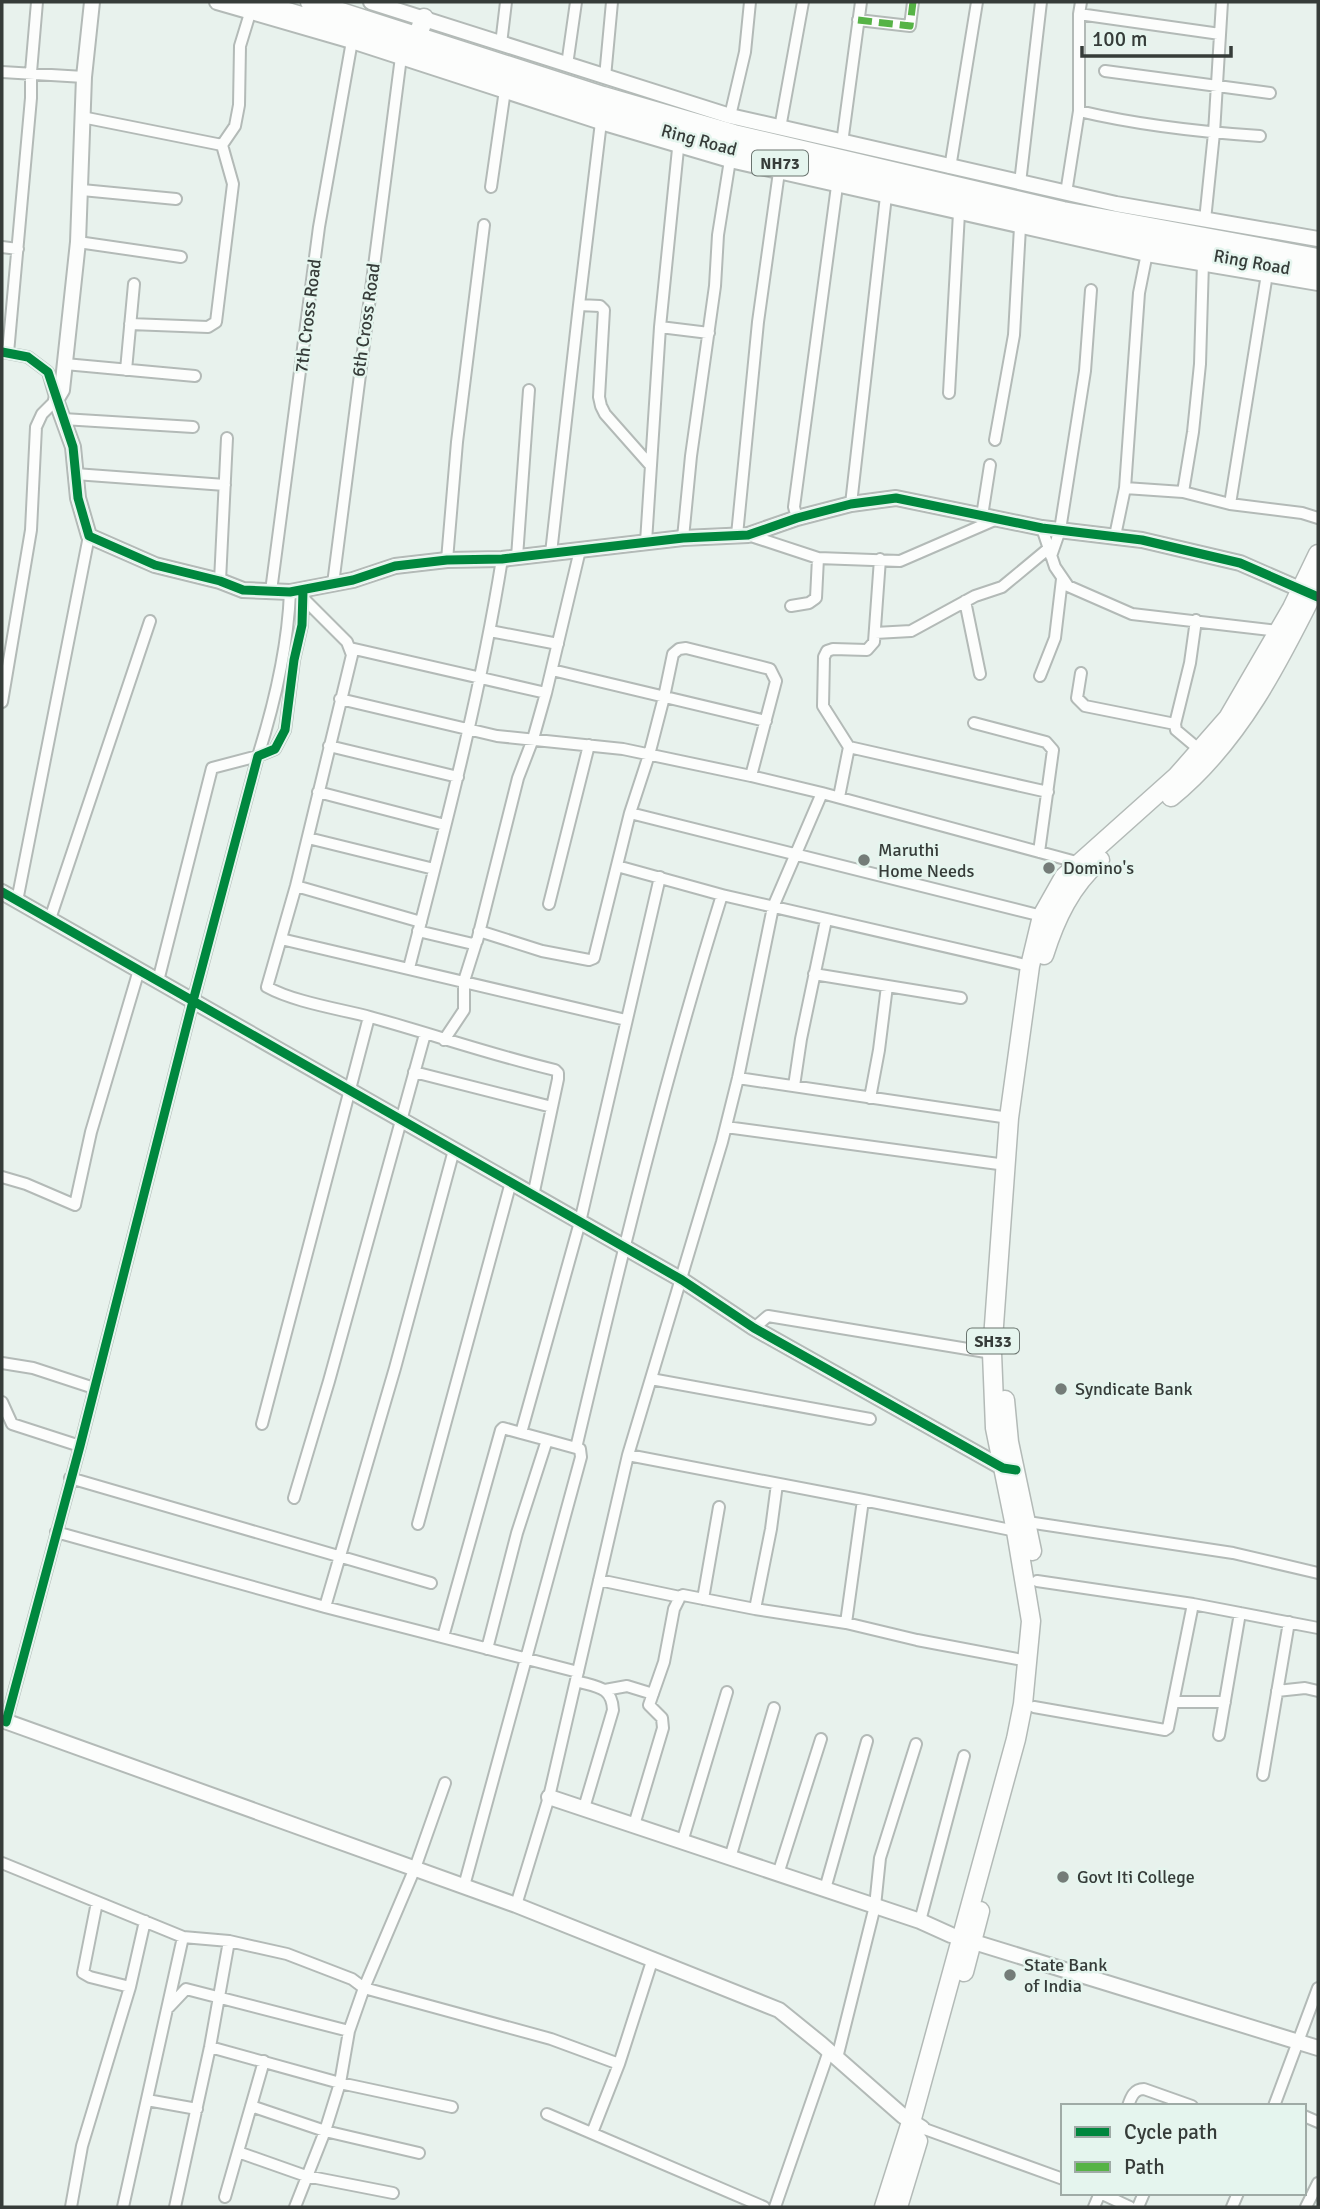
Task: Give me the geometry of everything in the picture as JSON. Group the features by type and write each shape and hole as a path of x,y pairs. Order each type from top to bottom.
{"main road":[{"name":"Ring Road","path":"253,6 308,7 421,27 682,126"},
{"name":"Ring Road","path":"308,7 682,126 734,134 1055,230 1148,249 1318,274"},
{"name":"Ring Road","path":"961,202 1096,209 1318,258"},
{"name":"SH33","path":"1009,1469 1003,1359 1004,1313 1016,1165 1032,1022 1042,964 1052,929 1066,899 1086,873 1207,765 1240,722 1264,685 1312,591 1318,554"},
{"name":"SH33","path":"898,2207 1016,1739 1028,1661 1031,1620 1009,1469 995,1428 992,1353 1009,1118 1030,966 1042,916 1064,877 1177,776 1201,751 1228,718 1278,631 1312,591"},
{"name":"SH33","path":"966,1939 1034,1707 1040,1661 1041,1622 1037,1581 1019,1524"},
{"name":"SH33","path":"884,2207 917,2125"}],"street":[{"path":"17,901 89,536 78,498 73,447 48,372 28,357 5,352 18,249 37,2"},
{"path":"2,702 31,530 36,427 42,414 57,400 62,390 78,242 82,190 84,77 92,2"},
{"path":"218,2 253,6 601,122 682,126 730,116 1066,193 1096,209 1205,220 1318,239"},
{"path":"371,2 421,27 501,44 605,77 730,160 886,196 961,202 1020,227 1055,230"},
{"path":"501,44 506,2"},
{"path":"567,65 576,2"},
{"path":"605,77 612,2"},
{"path":"730,116 745,52 750,2"},
{"path":"780,128 803,2"},
{"path":"842,143 861,2"},
{"path":"859,20 910,26 913,2"},
{"path":"950,168 977,2"},
{"path":"1020,183 1041,2"},
{"path":"1066,193 1079,111 1081,2"},
{"path":"1205,220 1214,133 1222,2"},
{"path":"222,145 235,126 239,105 240,46 253,6"},
{"path":"1079,14 1220,34"},
{"name":"7th Cross Road","path":"271,592 319,227 352,41"},
{"name":"6th Cross Road","path":"333,584 401,57"},
{"path":"1105,71 1270,93"},
{"path":"2,72 84,77"},
{"path":"491,187 505,90"},
{"path":"1079,111 1115,120 1214,133 1261,136"},
{"path":"82,117 222,145"},
{"path":"551,553 601,122"},
{"path":"646,542 660,327 682,126"},
{"path":"130,324 208,327 216,322 233,184 222,145"},
{"path":"683,538 691,456 715,286 718,235 730,160"},
{"path":"742,535 758,321 779,172"},
{"path":"797,519 794,507 837,186"},
{"path":"82,190 176,199"},
{"path":"851,504 886,196"},
{"path":"949,393 961,202"},
{"path":"447,560 457,442 484,225"},
{"path":"995,440 1014,335 1020,227"},
{"path":"78,242 181,257"},
{"path":"2,247 18,249"},
{"path":"1115,536 1125,488 1136,318 1148,249 1318,283"},
{"path":"1183,492 1200,363 1203,262"},
{"path":"1230,504 1267,274"},
{"path":"126,370 134,284"},
{"path":"875,634 911,631 975,596 1002,587 1050,552 1060,530 1085,371 1091,290"},
{"path":"579,305 600,306 604,310 599,397 605,414 651,466"},
{"path":"660,327 709,333"},
{"path":"65,364 195,376"},
{"path":"517,557 529,390"},
{"path":"63,419 193,427"},
{"path":"220,582 227,438"},
{"path":"990,465 990,517"},
{"path":"75,474 225,485"},
{"path":"1125,488 1183,492 1230,504 1302,513 1318,518"},
{"path":"89,536 155,565 243,590 298,594 395,566 447,560 502,559 683,538 742,535 851,504 896,498 1042,528 1143,540 1240,563 1312,591"},
{"path":"742,535 817,558 905,559 990,517"},
{"path":"1042,528 1055,567 1068,586 1132,614 1278,631"},
{"path":"444,1040 464,1010 464,981 518,778 547,693 580,550"},
{"path":"791,606 809,603 816,598 817,558"},
{"path":"409,968 470,729 502,559"},
{"path":"839,797 849,747 823,706 824,657 827,651 833,649 867,650 874,642 880,559"},
{"path":"1040,676 1055,638 1062,579"},
{"path":"298,594 350,648 352,655 296,886 267,988 555,1070 558,1079 533,1196"},
{"path":"298,594 289,620 270,718 193,1001 80,1446 4,1721 516,1905 779,2010 917,2125 1061,2178"},
{"path":"158,981 212,768 275,749 285,730 294,660 302,625 298,594"},
{"path":"965,601 980,674"},
{"path":"1196,620 1175,724 1177,730 1201,751"},
{"path":"50,919 150,621"},
{"path":"490,631 558,644"},
{"path":"350,648 547,693"},
{"path":"479,931 542,951 589,960 594,958 630,813 649,755 673,654 678,649 686,648 770,669 776,681 751,776"},
{"path":"552,670 766,721"},
{"path":"1081,673 1077,698 1085,706 1175,724"},
{"path":"340,699 497,736 589,745 751,776 839,797 1080,863"},
{"path":"974,723 1050,744 1054,755 1039,852"},
{"path":"549,904 589,745"},
{"path":"329,746 457,777"},
{"path":"849,747 1048,792"},
{"path":"318,792 445,825"},
{"path":"516,1905 549,1797 628,1455 726,1127 773,907 822,793"},
{"path":"630,813 1042,916"},
{"path":"308,838 434,869"},
{"path":"617,866 722,895 1030,966"},
{"path":"521,1433 580,1222 660,877"},
{"path":"296,886 476,943"},
{"path":"2,892 682,1280 754,1328 1009,1469"},
{"path":"576,1448 653,1135 722,895"},
{"path":"794,1086 826,920"},
{"path":"281,939 626,1020"},
{"path":"2,1177 75,1205 91,1132 139,970"},
{"path":"814,974 961,998"},
{"path":"870,1098 887,986"},
{"path":"262,1424 369,1017"},
{"path":"295,1498 425,1034"},
{"path":"414,1072 552,1107"},
{"path":"738,1077 1009,1118"},
{"path":"726,1127 1006,1165"},
{"path":"324,1607 395,1368 454,1150"},
{"path":"418,1524 510,1182"},
{"path":"754,1328 768,1316 992,1353"},
{"path":"2,1363 33,1368 94,1388"},
{"path":"652,1379 870,1419"},
{"path":"2,1402 12,1424 80,1446"},
{"path":"443,1637 501,1430 503,1428 580,1450 581,1457 464,1886"},
{"path":"486,1649 517,1533 547,1440"},
{"path":"628,1455 863,1500 1233,1553 1318,1573"},
{"path":"70,1478 431,1583"},
{"path":"755,1609 771,1529 776,1484"},
{"path":"846,1623 863,1500"},
{"path":"703,1599 719,1507"},
{"path":"56,1532 324,1607 525,1658 577,1676 605,1690 611,1695 613,1710 584,1808"},
{"path":"599,1580 680,1597 683,1595 846,1623 917,1640 1028,1661"},
{"path":"1037,1581 1193,1604 1318,1628"},
{"path":"634,1825 663,1728 663,1718 649,1705 664,1662 674,1609 680,1597"},
{"path":"1034,1707 1165,1730 1170,1726 1193,1604"},
{"path":"1219,1735 1240,1613"},
{"path":"1263,1775 1289,1622"},
{"path":"605,1690 627,1686 653,1694"},
{"path":"1277,1691 1305,1688 1318,1691"},
{"path":"682,1842 727,1692"},
{"path":"1174,1702 1225,1702"},
{"path":"730,1858 774,1708"},
{"path":"778,1874 821,1739"},
{"path":"825,1889 867,1741"},
{"path":"775,2207 833,2055 875,1906 880,1858 916,1744"},
{"path":"920,1922 964,1756"},
{"path":"295,2207 325,2131 340,2083 349,2031 364,1988 415,1868 445,1783"},
{"path":"549,1797 966,1939 1318,2048"},
{"path":"2,1863 183,1937 229,1941 287,1954 352,1979 364,1988 551,2039 619,2064"},
{"path":"97,1902 83,1973 130,1987"},
{"path":"71,2207 82,2146 130,1987 145,1921"},
{"path":"123,2207 183,1937"},
{"path":"176,2207 229,1941"},
{"path":"592,2133 619,2064 653,1958"},
{"path":"1276,2104 1318,1988"},
{"path":"167,2009 186,1989 349,2031"},
{"path":"210,2047 340,2083 453,2107"},
{"path":"225,2197 264,2062"},
{"path":"1129,2104 1138,2089 1144,2088 1185,2104"},
{"path":"147,2100 197,2109"},
{"path":"251,2106 325,2131 419,2153"},
{"path":"547,2114 764,2207"},
{"path":"238,2152 306,2176 393,2193"},
{"path":"1306,2207 1318,2183"},
{"path":"1104,2195 1130,2207"}],"marked path":[{"path":"858,20 910,26 913,2"}],"cycle path":[{"path":"2,352 28,357 48,372 73,447 78,498 89,536 155,565 220,581 243,590 290,592 353,580 395,566 447,560 502,559 683,538 748,535 797,518 851,504 896,498 1042,528 1142,540 1240,563 1318,597"},
{"path":"6,1722 258,756 275,749 285,730 294,660 302,625 303,591"},
{"path":"2,892 682,1280 754,1328 1003,1468 1016,1470"}],"place":[{"name":"Maruthi Home Needs","path":"864,860"},
{"name":"Domino's","path":"1049,868"},
{"name":"Syndicate Bank","path":"1061,1389"},
{"name":"Govt Iti College","path":"1063,1877"},
{"name":"State Bank of India","path":"1010,1975"}]}
